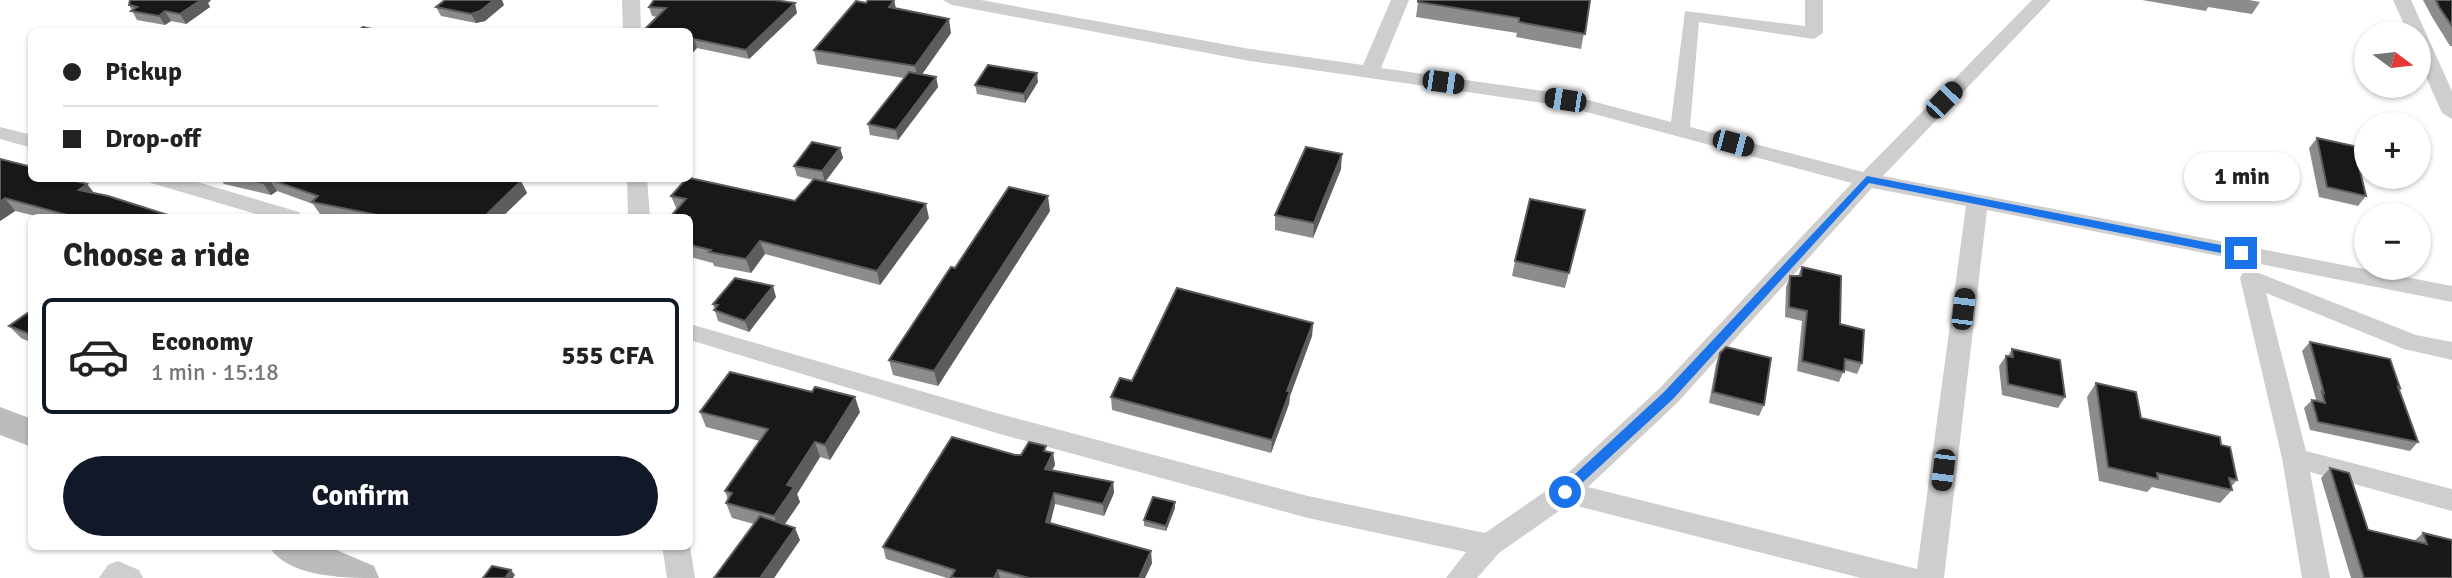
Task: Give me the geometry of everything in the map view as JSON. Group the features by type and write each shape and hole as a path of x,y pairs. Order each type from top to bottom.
{"main road":[{"path":"0,420 28,432"},
{"path":"297,550 360,578"}],"street":[{"path":"631,0 632,28"},
{"path":"952,0 1225,50 1565,100 1867,180 2452,294"},
{"path":"1370,71 1401,0"},
{"path":"1680,129 1691,15 1814,33 1814,0"},
{"path":"1460,578 1489,545 1565,492 1668,396 1867,180 2042,0"},
{"path":"2402,0 2412,21"},
{"path":"2431,61 2452,65"},
{"path":"2431,66 2452,113"},
{"path":"0,133 28,141"},
{"path":"172,182 281,214"},
{"path":"637,182 639,214"},
{"path":"1930,578 1977,201"},
{"path":"2316,578 2295,458 2251,278 2412,343 2452,351"},
{"path":"693,333 1000,424 1308,507 1489,545"},
{"path":"2295,458 2452,500"},
{"path":"1565,492 1908,578"},
{"path":"677,550 681,578"},
{"path":"113,578 118,573 130,578"}],"building":[{"path":"130,0 201,0 180,14 165,11 159,16 131,11 137,7 129,5"},
{"path":"445,0 494,0 480,11 471,14 436,7"},
{"path":"654,0 774,0 795,3 746,50 693,40 693,28 646,28 666,8 649,7"},
{"path":"868,0 894,0 889,7 949,19 915,66 814,50 856,1 866,3"},
{"path":"1418,0 1590,0 1585,34 1519,22 1519,18"},
{"path":"2436,0 2452,0 2452,26 2439,7"},
{"path":"988,65 1037,73 1024,94 975,85"},
{"path":"909,72 936,77 896,130 868,124"},
{"path":"2317,138 2354,146 2354,189 2364,189 2366,196 2327,187"},
{"path":"812,142 840,148 822,171 794,166"},
{"path":"1306,147 1342,154 1314,223 1275,215"},
{"path":"0,159 28,166 28,182 79,182 87,184 79,190 165,214 64,214 5,198 0,202"},
{"path":"693,179 795,201 814,179 926,204 877,271 760,241 746,259 709,252 711,250 693,246 693,214 673,214 686,199 671,196 683,182 693,182"},
{"path":"278,182 520,182 487,214 373,214 312,202 318,196"},
{"path":"1009,187 1048,196 934,371 889,360 951,267 955,268"},
{"path":"1530,199 1585,210 1569,273 1515,261"},
{"path":"1802,267 1841,276 1840,324 1864,330 1862,363 1845,359 1844,372 1802,361 1807,311 1789,307 1790,276 1801,276"},
{"path":"735,278 773,286 745,321 714,310 718,305 713,304"},
{"path":"1177,288 1313,323 1272,440 1111,397 1120,378 1132,381"},
{"path":"28,313 28,333 9,326"},
{"path":"2310,342 2390,359 2418,442 2318,422 2312,400 2325,403 2322,392 2324,393"},
{"path":"1726,347 1771,358 1764,405 1713,392 1720,353"},
{"path":"2012,349 2060,360 2065,397 2008,384 2006,356 2013,357"},
{"path":"730,372 812,392 815,387 855,397 825,445 815,442 787,485 794,487 774,516 726,503 732,493 725,491 768,429 700,412"},
{"path":"2096,383 2136,392 2141,418 2220,437 2221,445 2230,447 2237,480 2229,478 2232,490 2157,473 2158,479 2108,467"},
{"path":"952,437 1015,455 1021,455 1029,442 1046,446 1044,451 1053,453 1045,469 1113,482 1103,504 1054,493 1046,522 1151,551 1139,578 1029,578 998,570 994,578 956,578 951,577 955,570 883,547"},
{"path":"2330,468 2349,473 2368,530 2427,544 2423,533 2452,540 2452,578 2364,578"},
{"path":"1153,497 1175,502 1166,526 1144,520"},
{"path":"760,516 795,528 760,578 714,578"},
{"path":"492,566 511,570 505,578 483,578"}],"route":[{"path":"1565,492 1668,396 1867,180 2241,253"}]}
